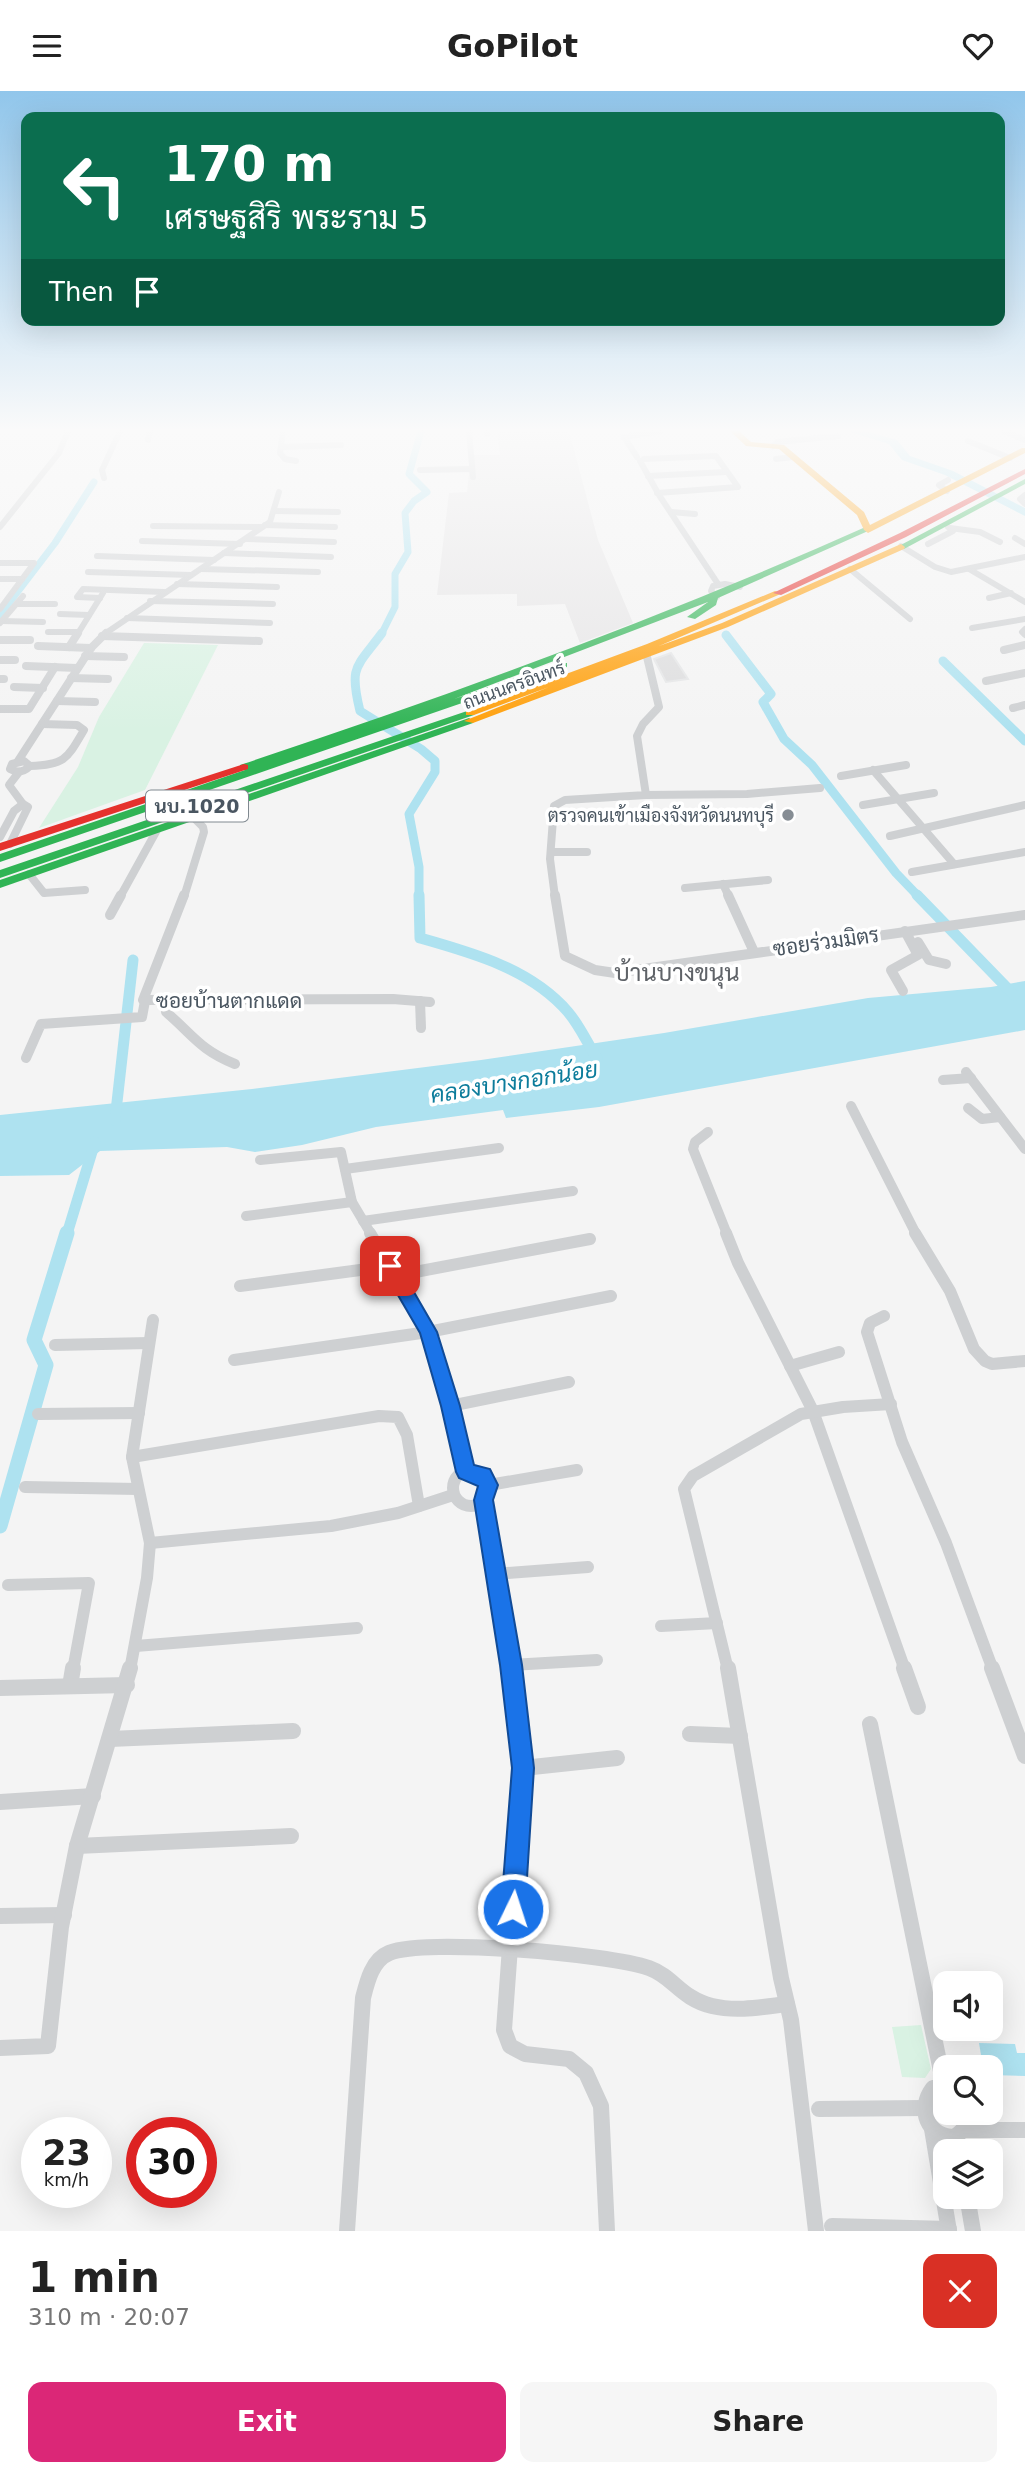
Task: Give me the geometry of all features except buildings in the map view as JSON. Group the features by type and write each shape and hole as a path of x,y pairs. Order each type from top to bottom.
{"main road":[{"name":"ถนนนครอินทร์","path":"0,884 193,817 395,732 556,658 716,593 740,587 865,531"},
{"name":"ถนนนครอินทร์","path":"0,874 395,732 692,617 884,531"},
{"name":"ถนนนครอินทร์","path":"0,858 395,732 634,651 744,607 911,531"},
{"name":"ถนนนครอินทร์","path":"3,842 395,732 647,657 937,531"},
{"path":"744,607 824,582"},
{"path":"692,617 713,603 716,593"}],"street":[{"path":"19,772 10,769 10,765 18,761 90,648 150,601 257,531"},
{"path":"684,531 716,593"},
{"path":"929,544 954,531"},
{"path":"970,531 991,545"},
{"path":"972,531 1000,541"},
{"path":"1015,538 1025,544"},
{"path":"142,541 334,542"},
{"path":"901,546 942,570 951,572 1025,557"},
{"path":"224,553 331,557"},
{"path":"97,556 214,560"},
{"path":"0,563 34,563 0,609"},
{"path":"201,569 318,572"},
{"path":"850,569 910,619"},
{"path":"969,569 1025,601"},
{"path":"88,572 191,575"},
{"path":"0,579 22,579"},
{"path":"177,584 276,587"},
{"path":"100,598 77,597 83,589 164,592"},
{"path":"69,647 105,590"},
{"path":"989,598 1010,593"},
{"path":"0,596 10,596"},
{"path":"1,622 23,596"},
{"path":"150,601 273,604"},
{"path":"17,604 55,604"},
{"path":"60,614 89,615"},
{"path":"127,618 270,623"},
{"path":"972,628 1025,619"},
{"path":"1,622 43,622"},
{"path":"233,640 243,622"},
{"path":"1025,629 1022,632 1025,635"},
{"path":"48,632 78,632"},
{"path":"102,636 259,641"},
{"path":"0,640 30,640"},
{"path":"1004,650 1025,645"},
{"path":"38,646 90,648"},
{"path":"85,656 124,657"},
{"path":"647,657 659,707 643,724 637,736 646,795 747,795 820,788"},
{"path":"0,660 15,660"},
{"path":"26,666 77,668"},
{"path":"0,709 29,709 55,667"},
{"path":"986,681 1025,673"},
{"path":"71,678 108,679"},
{"path":"13,687 43,688"},
{"path":"57,701 94,702"},
{"path":"1013,708 1025,705"},
{"path":"3,842 28,810 9,785 19,772 30,766 56,766 64,763 84,730 77,725 42,724"},
{"path":"18,761 27,762 30,766"},
{"path":"841,776 906,765"},
{"path":"873,770 954,864"},
{"path":"863,805 934,793"},
{"name":"ซอยร่วมมิตร","path":"646,795 558,802 554,806 551,852 563,953 595,970 614,973 1025,915"},
{"path":"890,836 1025,805"},
{"name":"ซอยบ้านตากแดด","path":"193,817 203,827 204,832 181,905 142,997 145,1001 425,1001 421,1028"},
{"path":"110,915 157,829"},
{"path":"551,852 587,852"},
{"path":"912,872 1025,852"},
{"path":"29,874 44,893 85,890"},
{"path":"685,888 768,880"},
{"path":"723,884 754,953"},
{"path":"908,930 929,960 946,964"},
{"path":"902,991 891,970 918,955 908,930"},
{"path":"26,1058 41,1024 142,1017 145,1001"},
{"path":"166,1001 166,1011 198,1045 210,1054 235,1064"},
{"path":"943,1080 968,1075 1025,1149"},
{"path":"851,1106 928,1258 950,1291 974,1349 985,1361 992,1364 1025,1361"},
{"path":"968,1108 982,1119 1000,1117"},
{"path":"708,1132 695,1142 693,1149 738,1263 813,1411 918,1707"},
{"path":"345,1169 499,1148"},
{"path":"260,1160 341,1152 352,1202 428,1332 466,1472"},
{"path":"363,1221 573,1191"},
{"path":"246,1216 352,1202"},
{"path":"240,1286 392,1271 590,1239"},
{"path":"234,1360 428,1332 611,1296"},
{"path":"884,1316 870,1323 867,1332 902,1442 946,1543 1025,1756"},
{"path":"0,2048 48,2046 64,1915 78,1846 127,1685 136,1646 150,1543 132,1457 153,1320"},
{"path":"55,1345 149,1343"},
{"path":"790,1366 839,1352"},
{"path":"450,1406 569,1382"},
{"path":"891,1404 801,1414 693,1476 686,1485 685,1494 717,1623 740,1735 791,2020 811,2167 824,2229 949,2230 932,2129 924,2108 929,2091 933,2088"},
{"path":"38,1414 139,1413"},
{"path":"132,1457 379,1416 398,1417 407,1435 419,1506"},
{"path":"453,1495 466,1505 486,1492 577,1470"},
{"path":"466,1472 483,1475 494,1574 511,1665 523,1768 504,2030 510,2046 525,2054 569,2059 586,2073 601,2106 607,2231"},
{"path":"453,1495 453,1483 466,1472"},
{"path":"25,1487 138,1489"},
{"path":"150,1543 331,1527 398,1513 453,1495"},
{"path":"494,1574 588,1567"},
{"path":"8,1585 89,1583 70,1686"},
{"path":"661,1626 717,1623"},
{"path":"136,1646 357,1628"},
{"path":"511,1665 597,1660"},
{"path":"0,1688 127,1685"},
{"path":"870,1724 938,2055"},
{"path":"110,1739 293,1731"},
{"path":"690,1734 740,1735"},
{"path":"523,1768 617,1758"},
{"path":"0,1802 93,1796"},
{"path":"78,1846 291,1836"},
{"path":"0,1916 64,1915"},
{"path":"347,2231 363,1998 375,1965 385,1954 396,1949 421,1947 605,1958 650,1968 690,1999 720,2008 787,2004"},
{"path":"819,2109 924,2108"},
{"path":"932,2129 943,2137 960,2133 1025,2130"},
{"path":"969,2209 973,2231"}],"shaded area":[{"path":"445,531 596,531 633,623 580,643 565,604 517,606 517,594 437,595"}],"green space":[{"path":"144,643 218,645 145,790 39,828 78,767 99,717"},
{"path":"921,2025 931,2069 925,2078 902,2077 892,2027"}],"water":[{"name":"คลองบางกอกน้อย","path":"1025,981 1025,1030 599,1107 506,1118 503,1110 376,1127 302,1145 255,1152 227,1147 100,1151 69,1175 0,1176 0,1115 252,1089 481,1060 664,1033 868,998 991,987"},
{"path":"979,2043 1015,2044 1017,2053 1025,2053 1025,2076 1003,2075 1003,2055 981,2055"}],"waterway":[{"path":"0,615 63,531"},
{"path":"382,633 395,607 395,574 408,552 406,531"},
{"path":"382,633 357,668 355,685 360,711 421,749 435,761 435,772 409,814 419,867 419,895"},
{"path":"726,635 771,694 763,702 784,739 812,765 896,873 919,897"},
{"path":"943,661 1025,741"},
{"name":"คลองบางกอกน้อย","path":"419,895 420,938 480,957 537,984 568,1012 597,1058"},
{"path":"917,895 1014,995"},
{"path":"115,1120 133,960"},
{"path":"67,1234 95,1142"},
{"path":"0,1526 46,1365 34,1340 67,1233"}],"traffic: fast":[{"path":"244,767 562,656 718,594 864,531"},
{"path":"901,547 931,531"},
{"path":"692,617 713,603 713,598"},
{"path":"0,858 563,665"},
{"path":"0,874 470,713"},
{"path":"0,884 469,721"}],"traffic: slow":[{"path":"469,721 725,625 901,547"},
{"path":"470,713 651,646 778,593"}],"traffic: jam":[{"path":"778,593 911,531"},
{"path":"0,847 244,767"}],"place":[{"name":"ตรวจคนเข้าเมืองจังหวัดนนทบุรี","path":"788,815"}],"district":[{"name":"บ้านบางขนุน","path":"677,973"}],"route":[{"path":"390,1266 428,1332 466,1472 483,1475 489,1485 484,1500 511,1665 523,1768 513,1909"}]}
